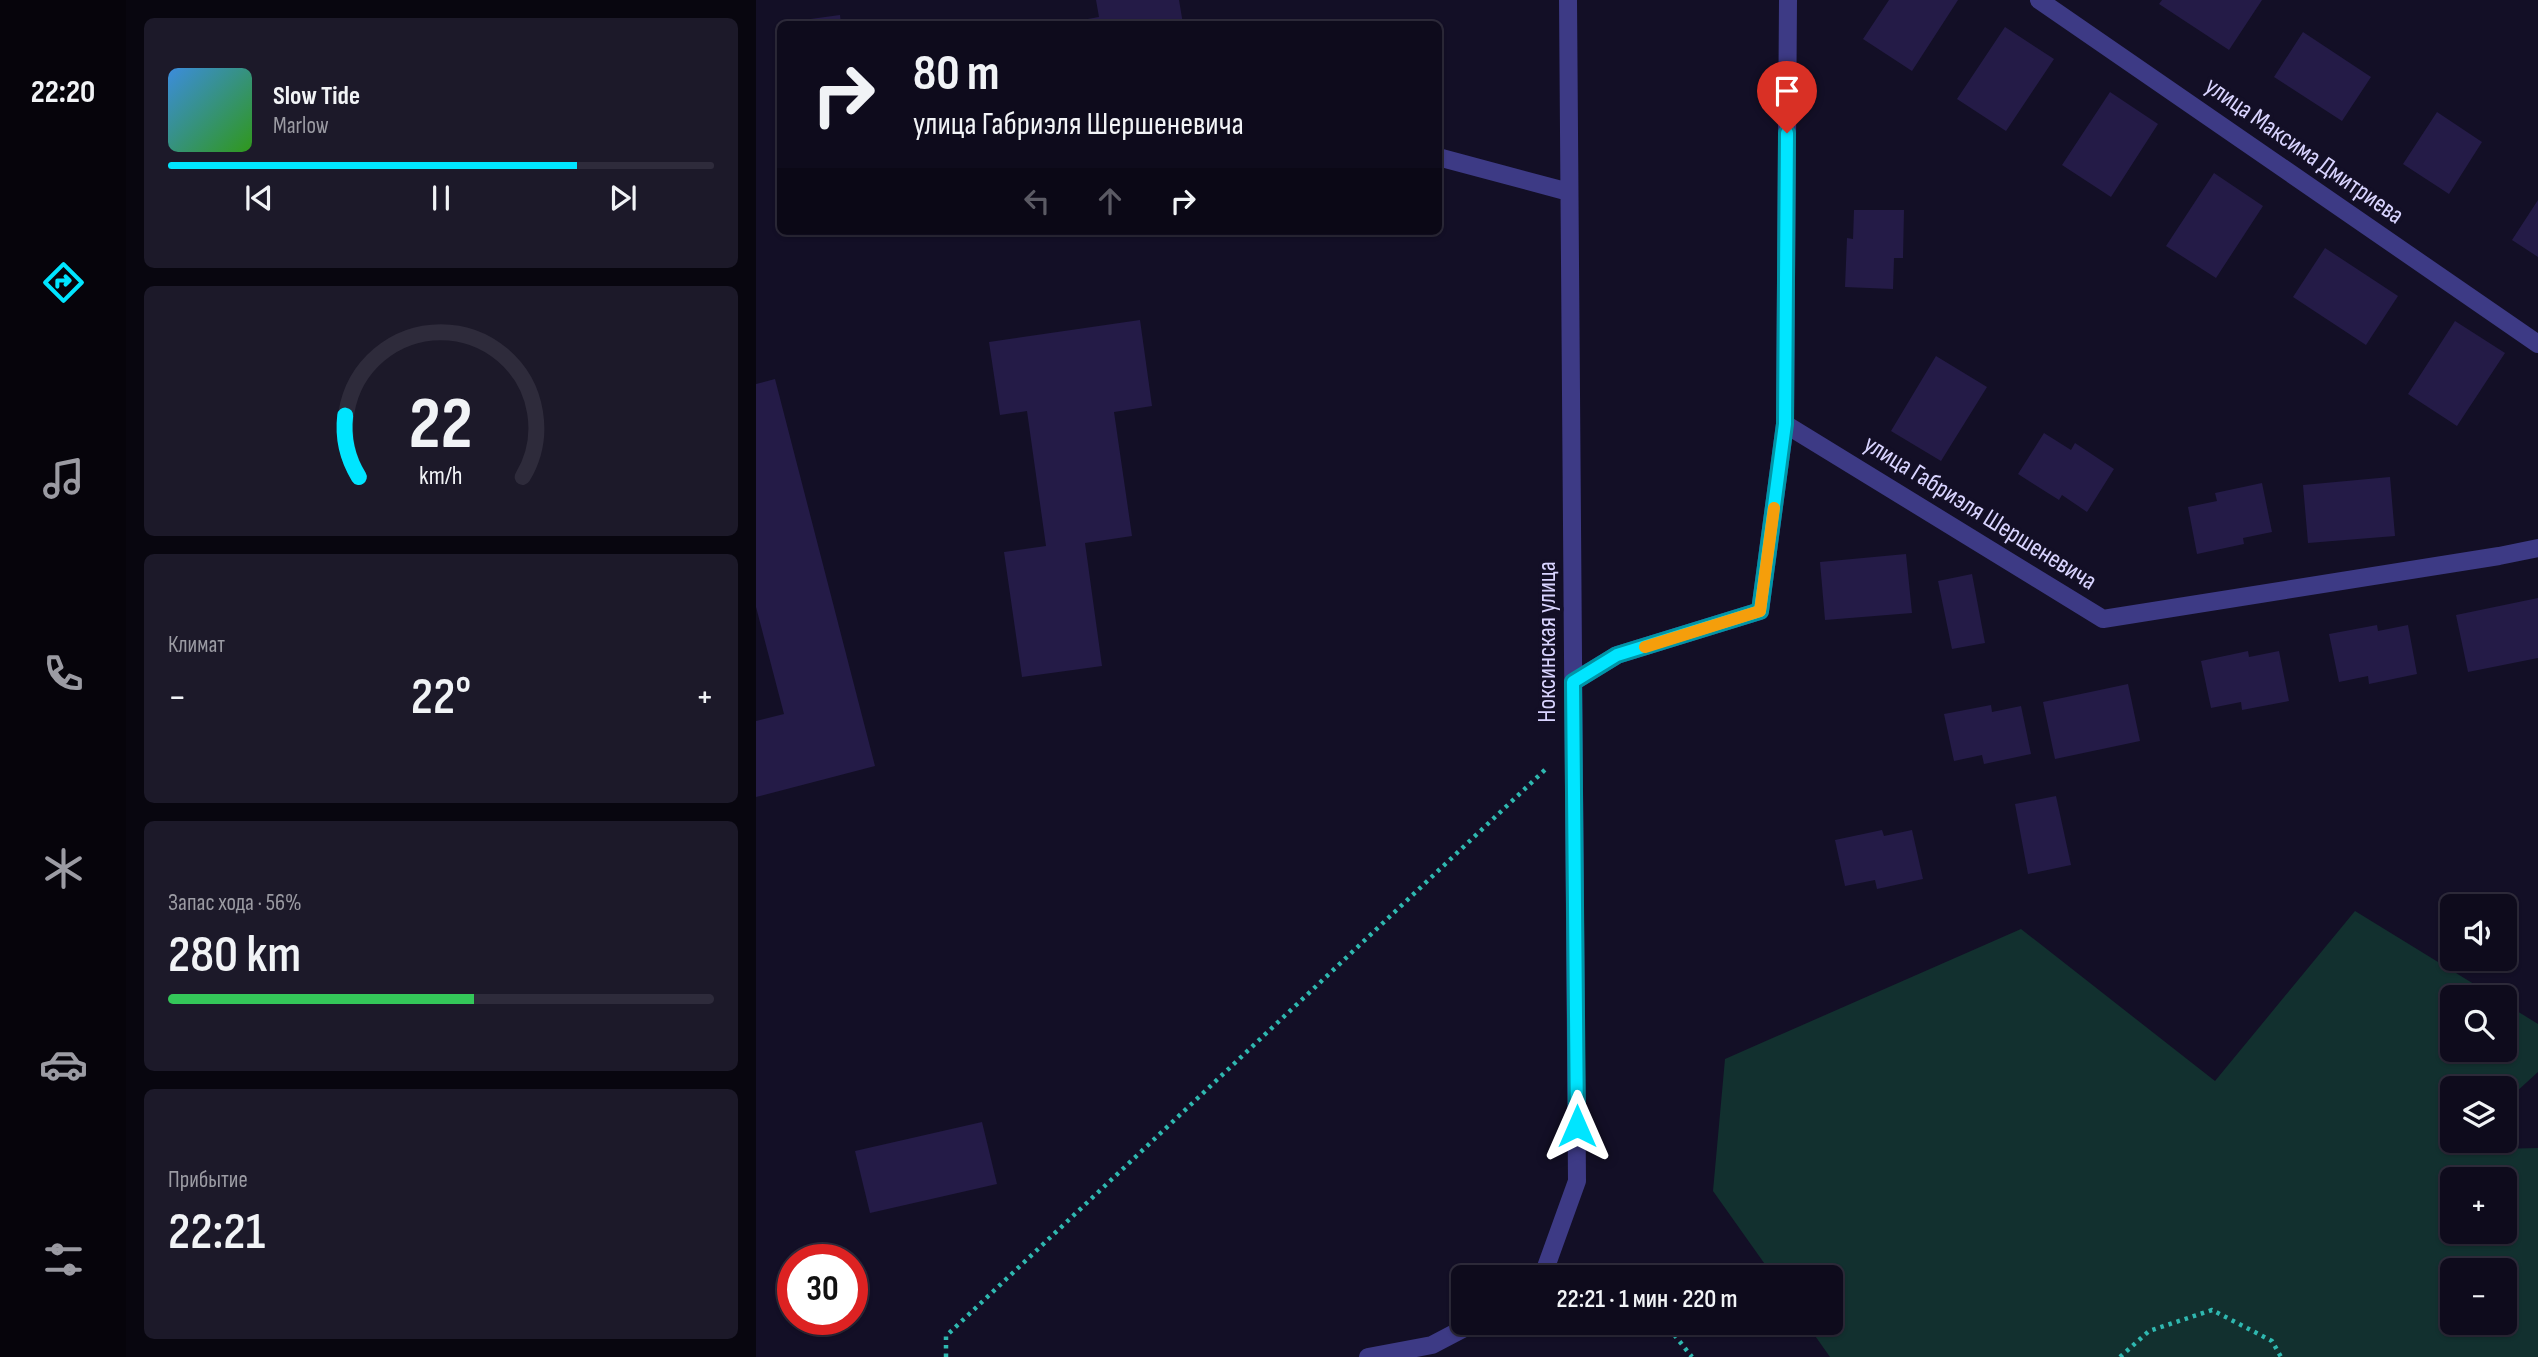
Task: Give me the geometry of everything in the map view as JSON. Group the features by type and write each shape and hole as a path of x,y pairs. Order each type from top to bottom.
{"street":[{"name":"Ноксинская улица","path":"1547,1265 1577,1181 1569,0"},
{"path":"1573,682 1617,655 1760,611 1785,424 1788,0"},
{"name":"улица Максима Дмитриева","path":"2039,0 2538,344"},
{"path":"1442,158 1569,192"},
{"name":"улица Габриэля Шершеневича","path":"1785,424 2103,619 2538,548"},
{"path":"1368,1357 1432,1345 1451,1335"}],"path":[{"path":"946,1357 946,1336 1574,742"},
{"path":"2120,1357 2149,1331 2212,1310 2272,1341 2281,1357"},
{"path":"1674,1335 1692,1357"}],"green space":[{"path":"2355,911 2440,963 2440,971 2453,971 2475,985 2440,985 2440,1062 2517,1062 2517,1011 2538,1024 2538,1072 2517,1091 2517,1076 2440,1076 2440,1153 2517,1153 2517,1149 2538,1148 2538,1357 1830,1357 1814,1335 1843,1335 1843,1265 1765,1265 1713,1191 1725,1059 2021,929 2215,1081"}],"building":[{"path":"1096,0 1179,0 1182,21 1076,21 1099,17"},
{"path":"1889,0 1958,0 1912,71 1863,39"},
{"path":"2162,0 2262,0 2229,50 2159,4"},
{"path":"840,15 841,21 796,21"},
{"path":"2005,27 2054,59 2006,131 1957,99"},
{"path":"2303,32 2371,77 2342,121 2274,77"},
{"path":"2110,92 2158,124 2111,197 2062,165"},
{"path":"2437,112 2482,142 2449,194 2403,164"},
{"path":"2214,173 2263,206 2216,278 2166,246"},
{"path":"2538,200 2538,257 2512,240"},
{"path":"1854,210 1904,210 1903,258 1894,258 1893,289 1845,287 1847,238 1853,239"},
{"path":"2325,248 2398,296 2366,345 2293,297"},
{"path":"1140,320 1152,406 1114,412 1132,536 1085,543 1102,666 1022,677 1004,552 1046,546 1027,411 1000,415 989,342"},
{"path":"2455,321 2505,353 2457,426 2408,394"},
{"path":"1936,356 1987,387 1941,461 1891,431"},
{"path":"775,379 875,766 756,797 756,721 784,714 756,607 756,384"},
{"path":"2044,433 2071,450 2075,443 2114,469 2087,512 2062,495 2059,500 2018,474"},
{"path":"2390,477 2395,536 2308,543 2303,485"},
{"path":"2262,483 2272,532 2243,538 2244,544 2197,554 2188,507 2217,501 2215,493"},
{"path":"1906,554 1912,613 1825,620 1820,562"},
{"path":"1972,574 1985,643 1952,649 1938,581"},
{"path":"2538,598 2538,658 2468,672 2456,615"},
{"path":"2377,625 2378,631 2408,625 2417,674 2369,684 2368,676 2339,682 2329,634"},
{"path":"2248,651 2249,657 2279,651 2289,701 2242,710 2241,702 2211,708 2201,661"},
{"path":"2128,684 2140,741 2055,759 2043,702"},
{"path":"1991,705 1992,712 2021,706 2031,754 1984,764 1982,755 1954,761 1944,714"},
{"path":"2056,796 2071,865 2028,874 2015,804"},
{"path":"1882,830 1884,836 1912,830 1923,879 1877,889 1875,880 1845,886 1835,840"},
{"path":"982,1122 997,1184 870,1213 855,1151"}],"slow traffic":[{"path":"1645,647 1760,611 1774,508"}],"route":[{"path":"1577,1126 1573,682 1617,655 1760,611 1785,424 1787,133"}]}
